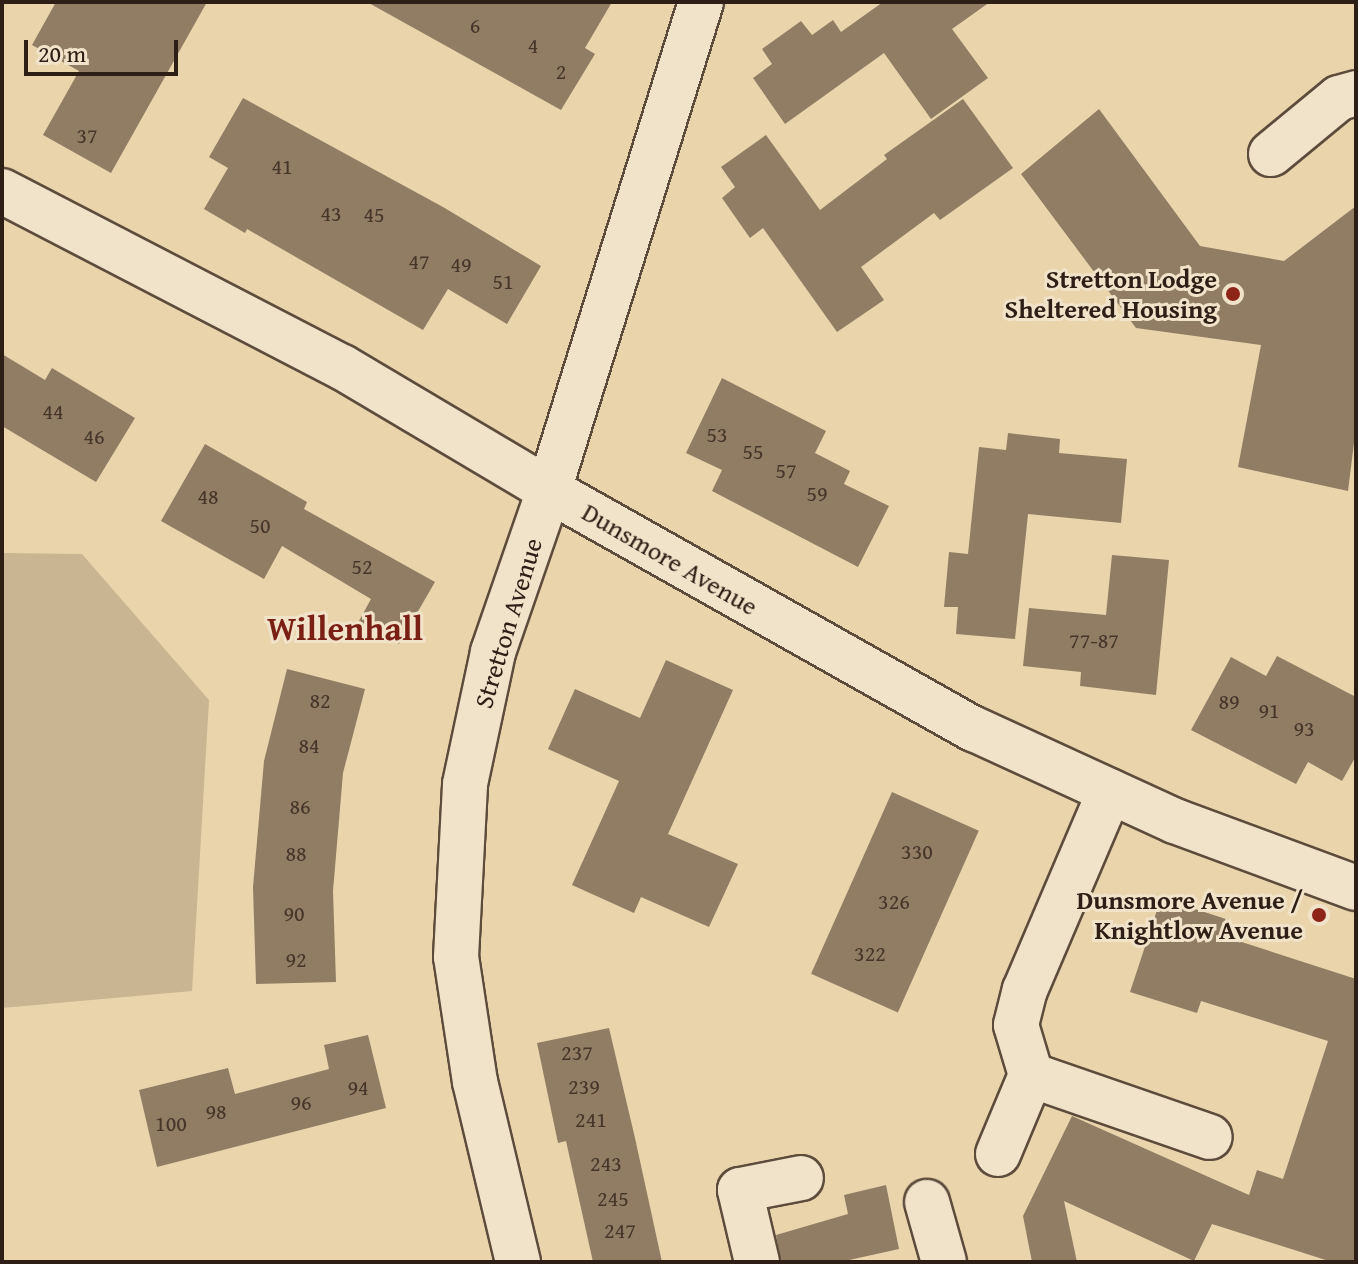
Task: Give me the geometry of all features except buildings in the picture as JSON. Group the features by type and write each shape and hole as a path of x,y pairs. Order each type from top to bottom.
{"street":[{"name":"Stretton Avenue","path":"518,1262 475,1082 456,957 465,784 493,652 549,490 701,2"},
{"path":"1271,154 1339,98 1356,93"},
{"name":"Dunsmore Avenue","path":"2,191 342,367 549,490 974,729 1175,821 1356,888"},
{"path":"998,1154 1031,1075 1016,1025 1025,990 1110,791"},
{"path":"1031,1075 1210,1137"},
{"path":"757,1262 740,1190 801,1178"},
{"path":"927,1202 944,1262"}],"shaded area":[{"path":"2,553 82,554 209,700 192,991 2,1008"}],"place":[{"name":"Stretton Lodge Sheltered Housing","path":"1233,294"},
{"name":"Dunsmore Avenue / Knightlow Avenue","path":"1319,915"}],"district":[{"name":"Willenhall","path":"345,628"}]}
